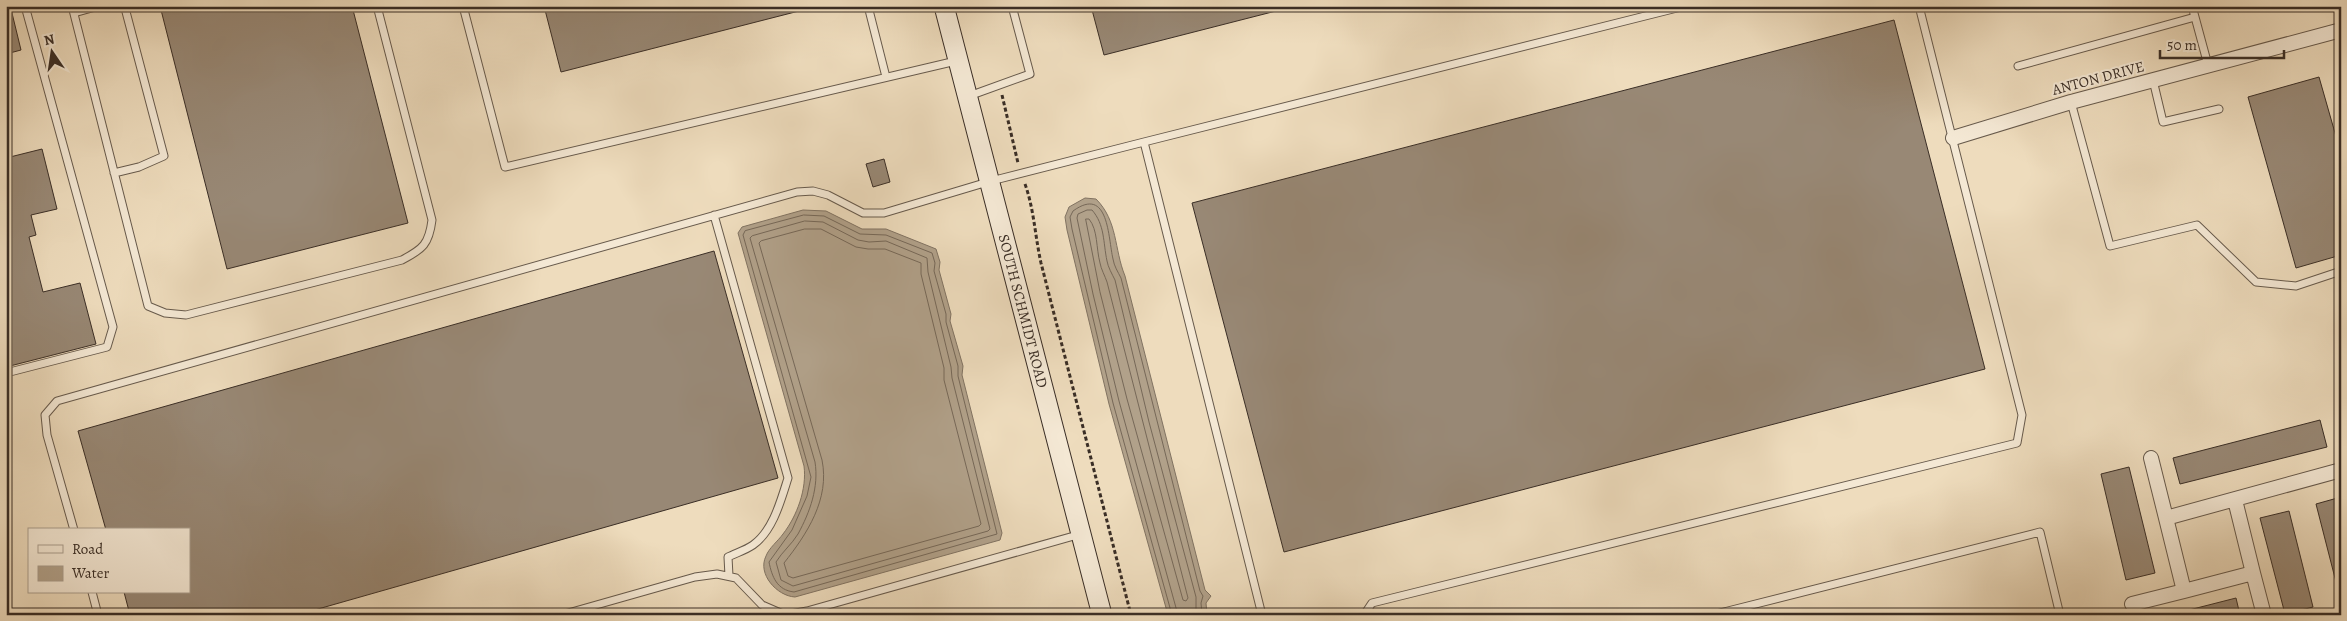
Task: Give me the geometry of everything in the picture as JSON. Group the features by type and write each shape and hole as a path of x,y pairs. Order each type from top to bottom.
{"street":[{"name":"SOUTH SCHMIDT ROAD","path":"944,6 991,181 1102,615"},
{"name":"ANTON DRIVE","path":"1953,138 2071,102 2341,30"},
{"path":"2151,458 2184,591"},
{"path":"2166,518 2341,470"},
{"path":"2235,500 2264,615"},
{"path":"2132,604 2253,573"}],"lane":[{"path":"6,373 107,347 113,327 24,6"},
{"path":"99,6 73,10 148,306 165,314 186,315 402,260 417,252 429,239 432,220 377,6"},
{"path":"114,173 139,167 164,156 124,8 118,6"},
{"path":"463,6 505,167 958,60"},
{"path":"868,6 886,77"},
{"path":"968,96 1030,74 1012,6"},
{"path":"73,528 47,435 45,415 58,401 796,192 813,191 828,195 863,213 884,213 991,181 1685,6"},
{"path":"1364,615 1372,603 2016,443 2022,415 1919,6"},
{"path":"2192,6 2208,65"},
{"path":"2018,66 2195,17"},
{"path":"2153,80 2163,122 2219,109"},
{"path":"2071,102 2110,246 2197,225 2256,282 2296,286 2341,271"},
{"path":"1144,142 1262,615"},
{"path":"714,215 788,478 781,500 767,531 753,545 728,557 729,576"},
{"path":"1712,615 2040,532 2060,615"},
{"path":"561,615 695,577 717,574 736,578 762,605 785,615 807,611 1081,534"},
{"path":"93,594 98,615"}],"path":[{"path":"1002,95 1033,211 1034,231 1041,263 1131,615"}],"water":[{"path":"1085,198 1096,199 1112,226 1205,590 1211,596 1206,603 1207,615 1168,615 1109,404 1067,230 1065,217 1069,207"},
{"path":"803,210 826,211 862,229 886,229 936,249 940,262 939,270 951,314 950,321 963,366 962,375 1002,533 1000,540 795,597 782,593 770,583 766,577 764,563 767,553 781,537 797,511 804,484 804,466 738,233 742,227"}],"building":[{"path":"160,6 352,6 408,223 227,269"},
{"path":"544,6 798,6 799,11 561,72"},
{"path":"1091,6 1275,6 1276,11 1104,55"},
{"path":"6,9 11,9 21,50 6,54"},
{"path":"1894,20 1985,369 1284,552 1192,203"},
{"path":"2319,77 2341,154 2341,255 2296,268 2248,97"},
{"path":"42,149 57,209 31,215 36,235 29,237 43,292 80,283 96,344 6,367 6,158"},
{"path":"884,159 890,182 873,187 866,164"},
{"path":"714,251 778,478 297,615 130,615 125,594 190,594 190,528 105,528 78,431"},
{"path":"2320,420 2327,447 2180,484 2173,458"},
{"path":"2129,467 2155,573 2126,580 2101,474"},
{"path":"2341,497 2341,581 2336,582 2316,504"},
{"path":"2289,511 2313,607 2285,614 2260,518"},
{"path":"2236,598 2240,615 2189,615 2189,610"}]}
